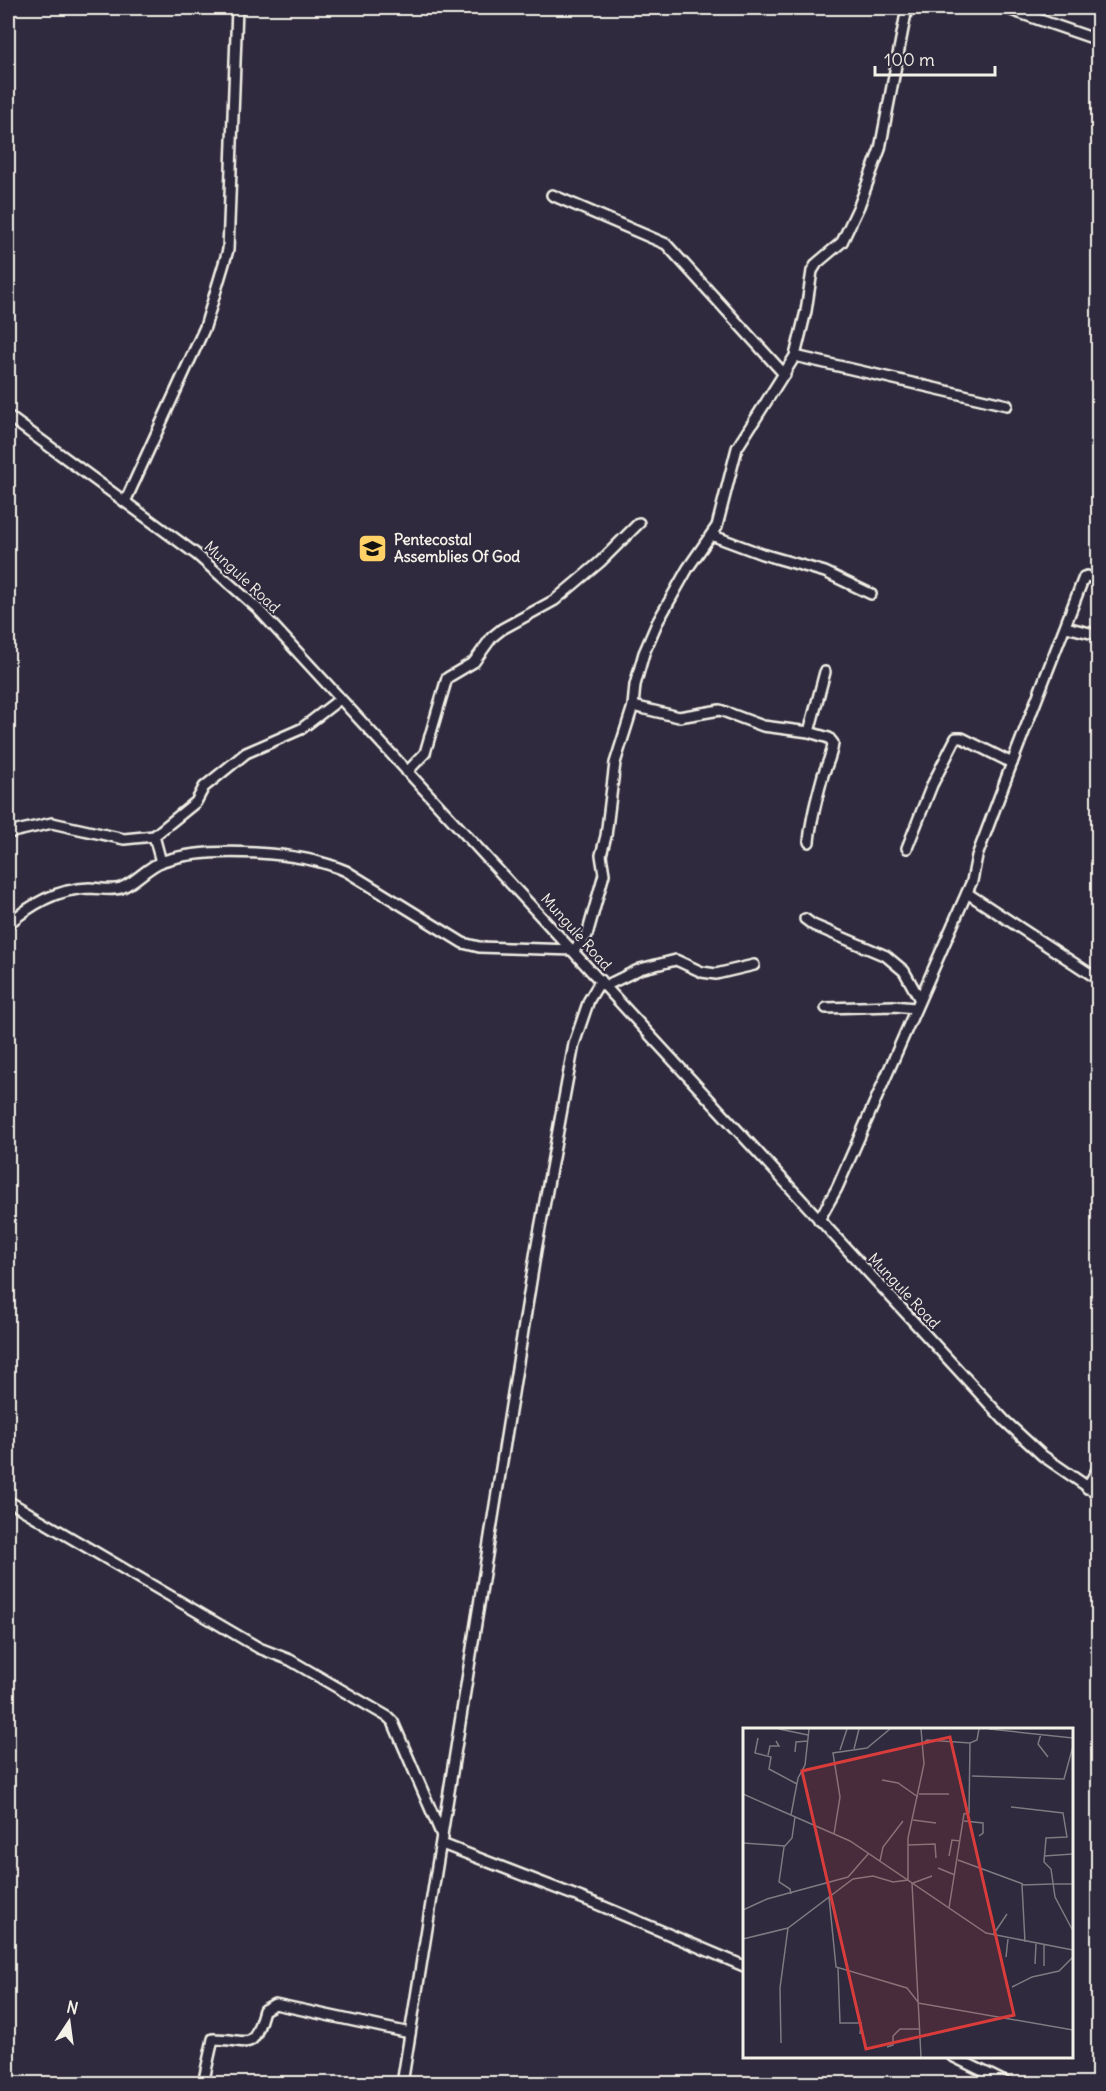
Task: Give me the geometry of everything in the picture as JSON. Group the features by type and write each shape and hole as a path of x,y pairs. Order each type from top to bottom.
{"street":[{"path":"8,14 10,8"},
{"path":"125,502 205,327 228,250 237,8"},
{"path":"8,924 32,904 55,894 78,889 121,888 161,862 183,855 259,853 330,864 364,880 463,943 479,947 574,950 588,936 604,874 601,855 615,763 633,706 644,653 657,623 688,568 717,526 737,448 795,356 805,320 812,271 817,263 842,242 859,206 880,149 907,8"},
{"path":"1005,8 1098,40"},
{"path":"552,195 666,244 785,375"},
{"path":"795,356 1007,405"},
{"name":"Mungule Road","path":"8,416 228,580 574,950 1005,1421 1043,1456 1098,1494"},
{"path":"407,771 425,753 447,678 474,662 492,637 502,629 555,600 600,562 639,523"},
{"path":"711,535 762,554 825,572 870,594"},
{"path":"819,1220 837,1188 967,893 1012,763 1084,577 1098,579"},
{"path":"1066,627 1098,635"},
{"path":"809,732 825,672"},
{"path":"8,834 52,824 124,838 154,836 196,802 204,787 240,758 301,729 340,699"},
{"path":"633,706 679,717 720,710 764,726 809,732 829,738 833,743 833,753 824,774 811,821 809,842"},
{"path":"907,848 932,785 956,738 962,738 1012,763"},
{"path":"154,836 161,862"},
{"path":"967,893 1098,979"},
{"path":"805,919 813,925 886,956 904,971 919,999"},
{"path":"402,2084 501,1459 574,1044 589,1000 603,983 640,969 676,960 702,972 716,974 754,965"},
{"path":"826,1008 893,1006 915,1008"},
{"path":"1088,1488 1098,1468"},
{"path":"8,1501 259,1648 290,1660 388,1718 393,1722 442,1841 743,1966"},
{"path":"202,2084 213,2039 245,2043 251,2041 257,2034 264,2010 274,2004 410,2033"},
{"path":"956,2058 1010,2084"}],"place":[{"name":"Pentecostal Assemblies Of God","path":"373,549"}]}
